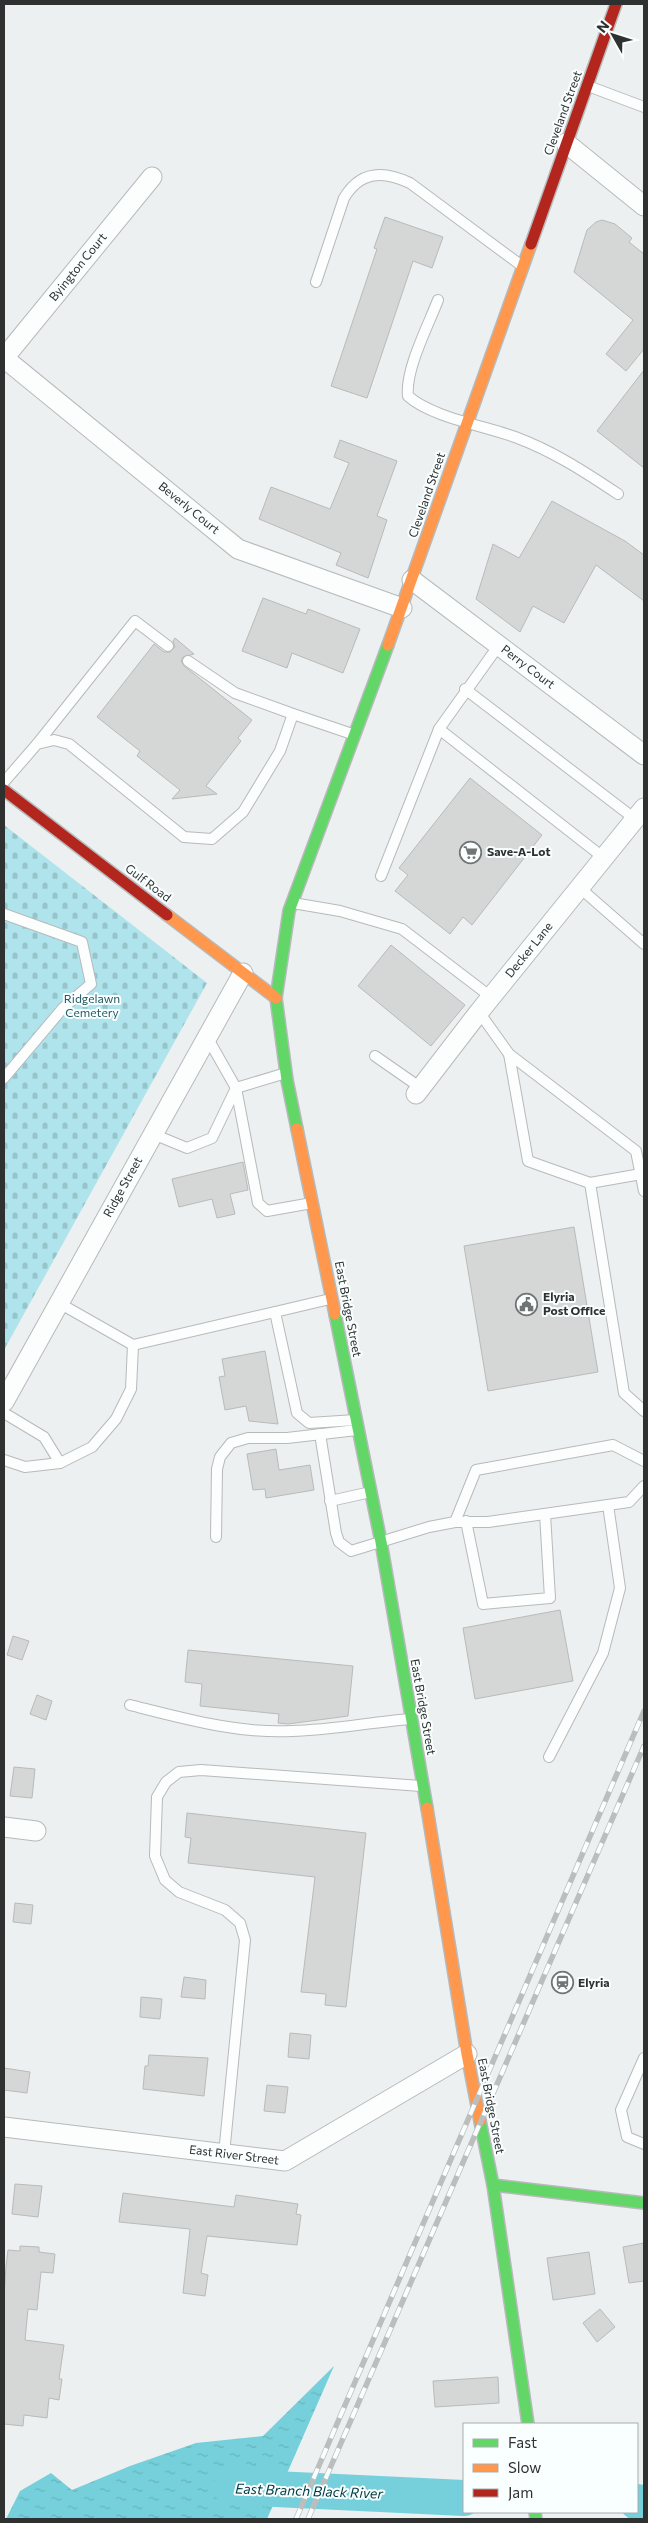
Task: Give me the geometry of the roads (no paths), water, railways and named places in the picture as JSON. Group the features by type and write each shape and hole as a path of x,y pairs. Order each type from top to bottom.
{"main road":[{"name":"Cleveland Street","path":"276,998 292,903 402,608 616,4"},
{"name":"Gulf Road","path":"4,790 276,998"},
{"name":"East Bridge Street","path":"276,998 286,1072 381,1542 412,1719 466,2054 493,2185 524,2386 528,2423"},
{"path":"493,2185 644,2202"}],"street":[{"path":"566,143 644,206"},
{"name":"Byington Court","path":"4,358 152,177"},
{"name":"Beverly Court","path":"4,358 238,549 402,608"},
{"name":"Perry Court","path":"412,580 644,755"},
{"name":"Decker Lane","path":"419,1091 479,1012 640,814"},
{"name":"Ridge Street","path":"4,1402 243,972"},
{"path":"4,1827 36,1831"},
{"name":"East River Street","path":"4,2127 285,2161 466,2054"}],"lane":[{"path":"588,86 644,107"},
{"path":"316,282 344,198 350,189 361,179 382,174 394,176 410,183 522,267"},
{"path":"438,300 413,368 407,389 408,396 424,406 509,435 553,453 618,494"},
{"path":"4,782 37,744 135,621 168,646"},
{"path":"381,876 439,728 499,645"},
{"path":"188,662 235,694 355,735"},
{"path":"466,689 640,814"},
{"path":"37,744 54,740 69,744 184,837 212,838 243,812 280,751 292,714"},
{"path":"439,728 604,858"},
{"path":"580,888 644,944"},
{"path":"292,903 340,911 402,929 491,997"},
{"path":"4,914 82,942 91,984 63,1008 4,1078"},
{"path":"479,1012 509,1054 636,1151 644,1191"},
{"path":"207,1037 236,1088 258,1203 267,1211 312,1203"},
{"path":"509,1054 528,1161 590,1183 641,1174"},
{"path":"375,1056 419,1091"},
{"path":"153,1134 186,1148 212,1138 236,1088 286,1072"},
{"path":"590,1183 624,1393 644,1411"},
{"path":"59,1303 133,1345 331,1299"},
{"path":"276,1312 296,1413 309,1422 357,1425"},
{"path":"4,1460 25,1467 60,1463 92,1448 116,1419 131,1389 133,1345"},
{"path":"4,1413 44,1437 60,1463"},
{"path":"216,1537 217,1469 225,1448 231,1443 248,1438 320,1434 357,1425"},
{"path":"320,1434 336,1533 339,1542 351,1551 429,1527 460,1521 488,1522 629,1502 644,1486"},
{"path":"546,1514 550,1598 483,1604 460,1521 476,1470 612,1445 644,1461"},
{"path":"330,1501 371,1492"},
{"path":"549,1757 603,1653 620,1588 608,1505"},
{"path":"130,1705 181,1718 259,1731 293,1732 412,1719"},
{"path":"224,2154 245,1940 240,1923 225,1910 179,1892 165,1880 155,1856 157,1797 166,1782 179,1772 201,1770 423,1786"},
{"path":"644,2058 620,2110 627,2137 644,2144"}],"water":[{"path":"334,2366 267,2519 6,2519 20,2491 51,2473 72,2490 130,2466 196,2443 263,2436"}],"waterway":[{"name":"East Branch Black River","path":"231,2487 463,2498"},
{"name":"East Branch Black River","path":"638,2502 644,2503"}],"railway":[{"path":"296,2519 644,1711"},
{"path":"308,2519 644,1746"}],"place":[{"name":"Save-A-Lot","path":"471,852"},
{"name":"Elyria Post Office","path":"527,1304"},
{"name":"Elyria","path":"562,1983"}],"park label":[{"name":"Ridgelawn Cemetery","path":"92,1006"}]}
